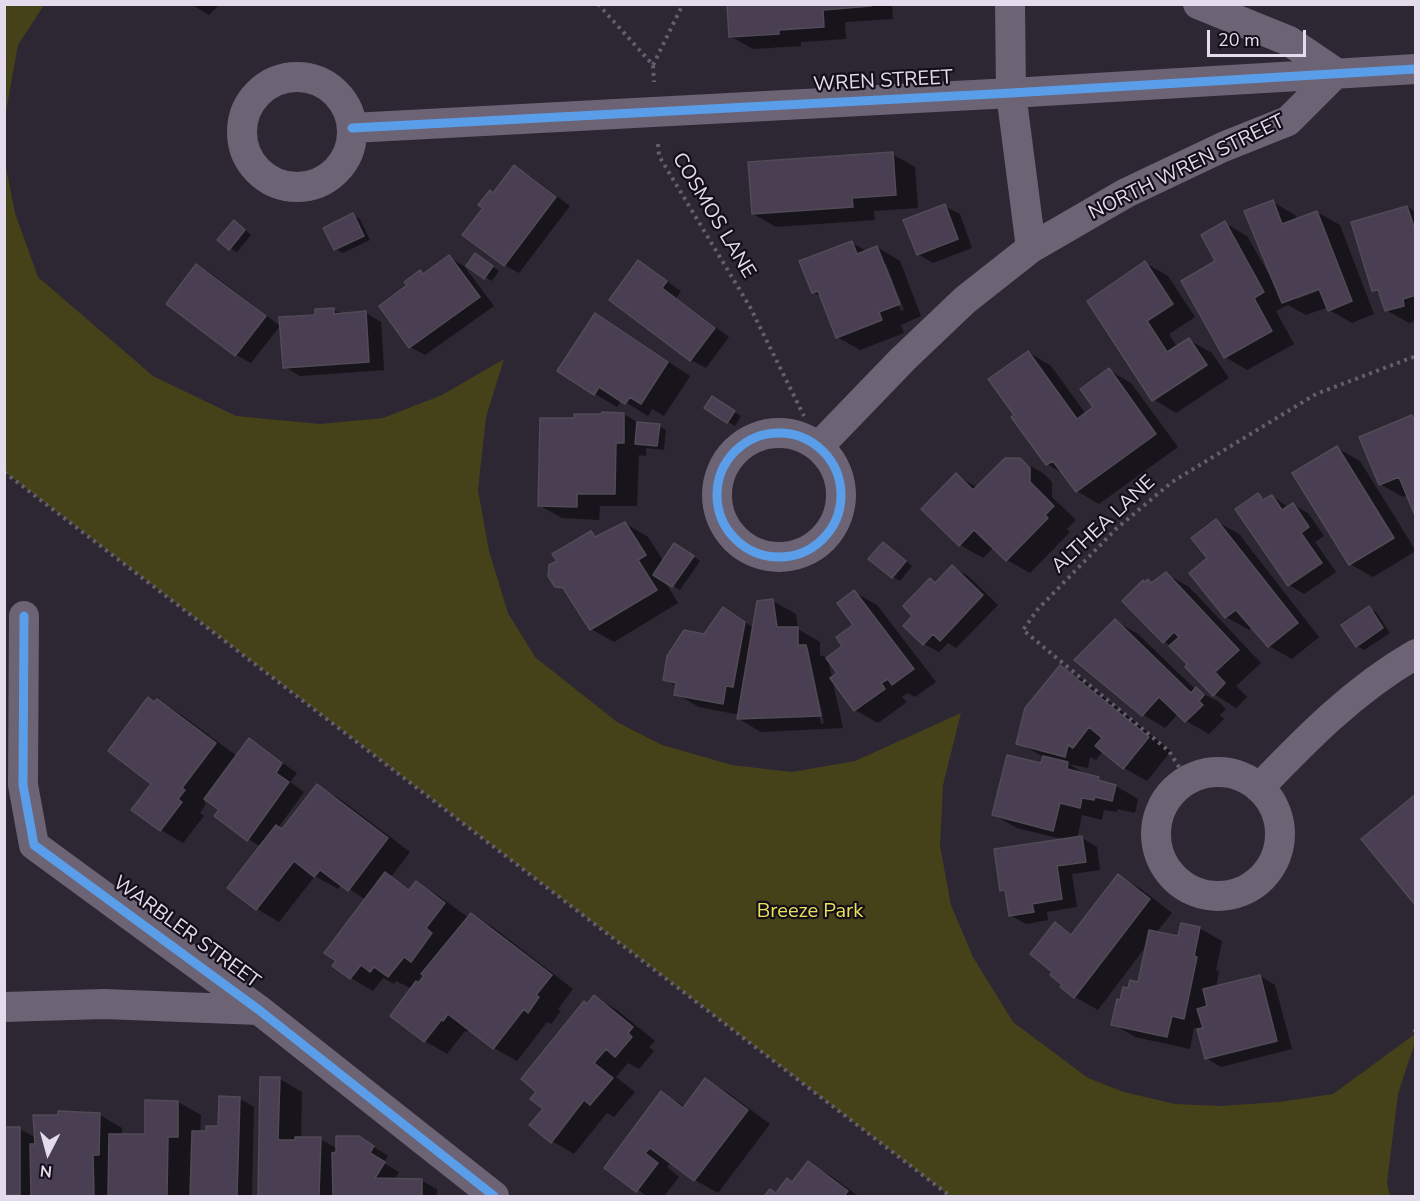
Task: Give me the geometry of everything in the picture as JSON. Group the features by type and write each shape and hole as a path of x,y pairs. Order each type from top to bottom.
{"street":[{"path":"1010,4 1011,93 1031,248"},
{"path":"1198,4 1289,41 1336,73"},
{"name":"WREN STREET","path":"352,128 1416,69"},
{"name":"NORTH WREN STREET","path":"819,446 903,359 965,300 1031,248 1126,193 1223,147 1288,121 1336,73"},
{"path":"785,432 803,437 819,446 831,460 839,477 842,495 839,514 830,531 817,544 801,553 783,557 764,555 747,548 732,536 722,521 717,503 717,484 723,466 733,451 748,440 766,434 785,432"},
{"name":"WARBLER STREET","path":"24,616 23,784 33,844 259,1010 494,1197"},
{"path":"1259,788 1318,727 1385,671 1416,654"},
{"path":"1224,772 1243,777 1259,788 1270,800 1280,829 1279,844 1274,859 1255,883 1234,893 1211,895 1182,884 1170,874 1157,846 1156,831 1161,808 1174,789 1186,780 1205,773 1224,772"},
{"name":"WARBLER STREET","path":"4,1007 104,1004 259,1010"}],"path":[{"path":"598,4 653,65 683,4"},
{"path":"4,472 950,1197"}],"green space":[{"path":"5,4 44,5 18,45 5,117"},
{"name":"Breeze Park","path":"5,163 15,213 38,277 153,376 236,416 320,424 383,418 442,395 504,359 486,417 478,490 489,551 508,613 535,657 617,722 662,745 732,765 792,772 855,761 961,713 943,785 940,846 951,905 973,957 1013,1022 1088,1078 1124,1092 1175,1104 1220,1106 1279,1102 1333,1094 1415,1034 1415,1042 1398,1094 1387,1183 1390,1196 950,1196 5,472"}],"building":[{"path":"727,4 870,4 871,6 823,10 824,27 779,30 779,34 729,37"},
{"path":"893,152 896,195 852,198 853,207 752,214 748,162"},
{"path":"514,165 556,197 504,266 462,235 483,208 478,205 490,190 493,193"},
{"path":"1273,200 1282,224 1317,211 1352,301 1328,311 1319,289 1282,303 1244,211"},
{"path":"945,204 958,239 917,255 903,220"},
{"path":"1407,206 1416,233 1416,295 1403,299 1404,306 1385,311 1378,290 1372,291 1351,222"},
{"path":"353,213 364,236 334,250 323,228"},
{"path":"234,220 245,230 229,250 217,240"},
{"path":"1225,221 1264,292 1254,298 1272,331 1224,358 1181,281 1215,261 1201,235"},
{"path":"852,241 857,254 877,246 900,304 879,312 882,320 836,338 818,291 812,293 799,261"},
{"path":"475,253 493,266 484,279 466,266"},
{"path":"449,255 480,297 409,348 379,306 407,285 404,282 420,270 423,274"},
{"path":"638,260 667,281 662,288 715,328 690,361 609,300"},
{"path":"1145,261 1173,304 1147,321 1167,352 1189,338 1207,365 1152,401 1087,301"},
{"path":"196,264 266,316 235,356 166,304"},
{"path":"334,308 334,314 366,311 369,362 283,368 279,317 315,315 315,309"},
{"path":"595,313 668,362 641,404 630,397 625,404 599,387 594,395 557,371"},
{"path":"1028,351 1077,419 1093,407 1080,389 1109,368 1156,434 1076,492 1053,461 1046,465 1011,417 1014,415 988,379"},
{"path":"712,396 735,411 727,423 704,408"},
{"path":"602,412 624,413 624,443 616,443 615,494 577,494 577,507 538,506 540,418 574,418 574,414 601,414"},
{"path":"1412,415 1416,423 1416,518 1399,477 1379,485 1359,437"},
{"path":"637,422 660,424 657,446 635,444"},
{"path":"1337,446 1394,538 1349,565 1292,473"},
{"path":"1005,458 1020,458 1030,468 1030,482 1054,506 1045,515 1048,518 1006,561 974,530 959,546 921,509 956,473 973,490"},
{"path":"1258,493 1263,500 1272,495 1282,510 1293,503 1309,527 1301,533 1322,563 1288,586 1235,509"},
{"path":"1216,519 1298,623 1268,647 1236,610 1225,618 1189,573 1207,558 1191,538"},
{"path":"625,522 646,555 638,560 657,590 590,630 563,588 555,587 548,576 549,565 557,561 552,554 591,531 595,537"},
{"path":"883,542 906,561 892,578 868,559"},
{"path":"674,543 694,556 672,587 653,575"},
{"path":"952,565 983,595 940,641 933,634 923,645 903,626 912,616 903,606 930,578 935,583"},
{"path":"1166,572 1239,650 1215,672 1225,683 1213,696 1185,667 1187,664 1169,646 1179,637 1174,632 1163,643 1122,601 1143,580 1145,582 1148,579 1151,583"},
{"path":"854,590 914,669 892,685 888,679 881,683 885,689 854,711 830,678 837,673 826,658 842,646 836,637 853,625 837,603"},
{"path":"773,599 777,627 798,627 798,645 806,645 821,716 737,719 757,601"},
{"path":"1369,606 1383,628 1356,647 1341,625"},
{"path":"723,607 745,622 733,687 726,686 723,704 674,695 676,683 663,680 667,656 684,630 704,634"},
{"path":"1115,619 1191,693 1196,687 1204,695 1199,701 1203,705 1185,722 1159,697 1142,716 1074,660"},
{"path":"1060,665 1149,737 1123,769 1095,746 1102,738 1089,727 1073,748 1068,745 1065,757 1016,744 1025,708"},
{"path":"148,697 154,702 157,699 216,743 182,788 185,790 178,799 182,802 160,831 131,810 151,784 108,751"},
{"path":"249,738 282,763 276,773 289,782 247,841 214,816 219,810 204,799"},
{"path":"1007,755 1041,763 1043,756 1068,762 1067,769 1099,777 1098,780 1116,785 1112,801 1095,797 1094,800 1082,798 1080,808 1060,803 1053,831 992,815"},
{"path":"317,784 388,838 348,891 320,870 314,877 294,861 256,910 227,888 276,825 282,829"},
{"path":"1416,794 1416,906 1361,839"},
{"path":"1082,836 1086,862 1057,866 1062,899 1032,904 1034,912 1009,916 1005,890 1000,891 994,849"},
{"path":"385,872 409,890 416,881 445,903 426,928 432,933 411,962 404,957 388,977 374,967 370,972 361,965 350,979 332,966 336,961 324,953"},
{"path":"1118,874 1150,899 1074,998 1060,987 1062,985 1050,975 1052,972 1030,954 1055,922 1071,935"},
{"path":"471,913 552,975 536,995 539,997 528,1013 524,1009 493,1049 448,1014 424,1042 390,1016 416,981 419,983 424,976 421,974"},
{"path":"1181,923 1200,927 1194,956 1197,957 1184,1019 1172,1016 1167,1037 1111,1025 1117,999 1120,1000 1123,987 1128,988 1130,980 1138,982 1149,930 1178,936"},
{"path":"1260,975 1277,1041 1205,1059 1197,1029 1203,1028 1197,1009 1207,1006 1203,989"},
{"path":"594,995 633,1027 628,1033 632,1037 615,1057 606,1049 594,1063 613,1078 590,1105 584,1100 551,1143 529,1125 543,1109 530,1099 536,1092 521,1079 584,1001 587,1004"},
{"path":"260,1077 280,1077 278,1140 295,1140 295,1137 321,1137 319,1196 258,1196"},
{"path":"705,1078 748,1110 694,1181 650,1148 645,1153 658,1163 636,1192 604,1168 661,1091 683,1108"},
{"path":"219,1096 240,1097 237,1196 190,1196 192,1131 206,1131 206,1126 218,1126"},
{"path":"145,1100 178,1101 178,1137 168,1137 167,1196 108,1196 109,1134 145,1134"},
{"path":"58,1111 100,1113 99,1155 93,1155 94,1196 31,1196 30,1144 35,1144 33,1115 58,1115"},
{"path":"4,1127 20,1127 20,1195 4,1195"},
{"path":"336,1136 359,1136 374,1146 370,1153 385,1162 375,1178 422,1179 422,1196 333,1196 332,1153 336,1152"},
{"path":"808,1161 848,1191 844,1196 764,1196 770,1189 776,1193 787,1178 792,1182"}],"cycle path":[{"path":"352,128 1416,69"},
{"path":"779,433 803,438 814,443 823,451 831,460 836,471 841,495 836,519 831,530 823,539 814,547 803,552 779,557 755,552 744,547 735,539 727,530 722,519 717,495 722,471 727,460 735,451 744,443 755,438 779,433"},
{"path":"24,616 23,785 34,845 259,1010 494,1196"}]}
